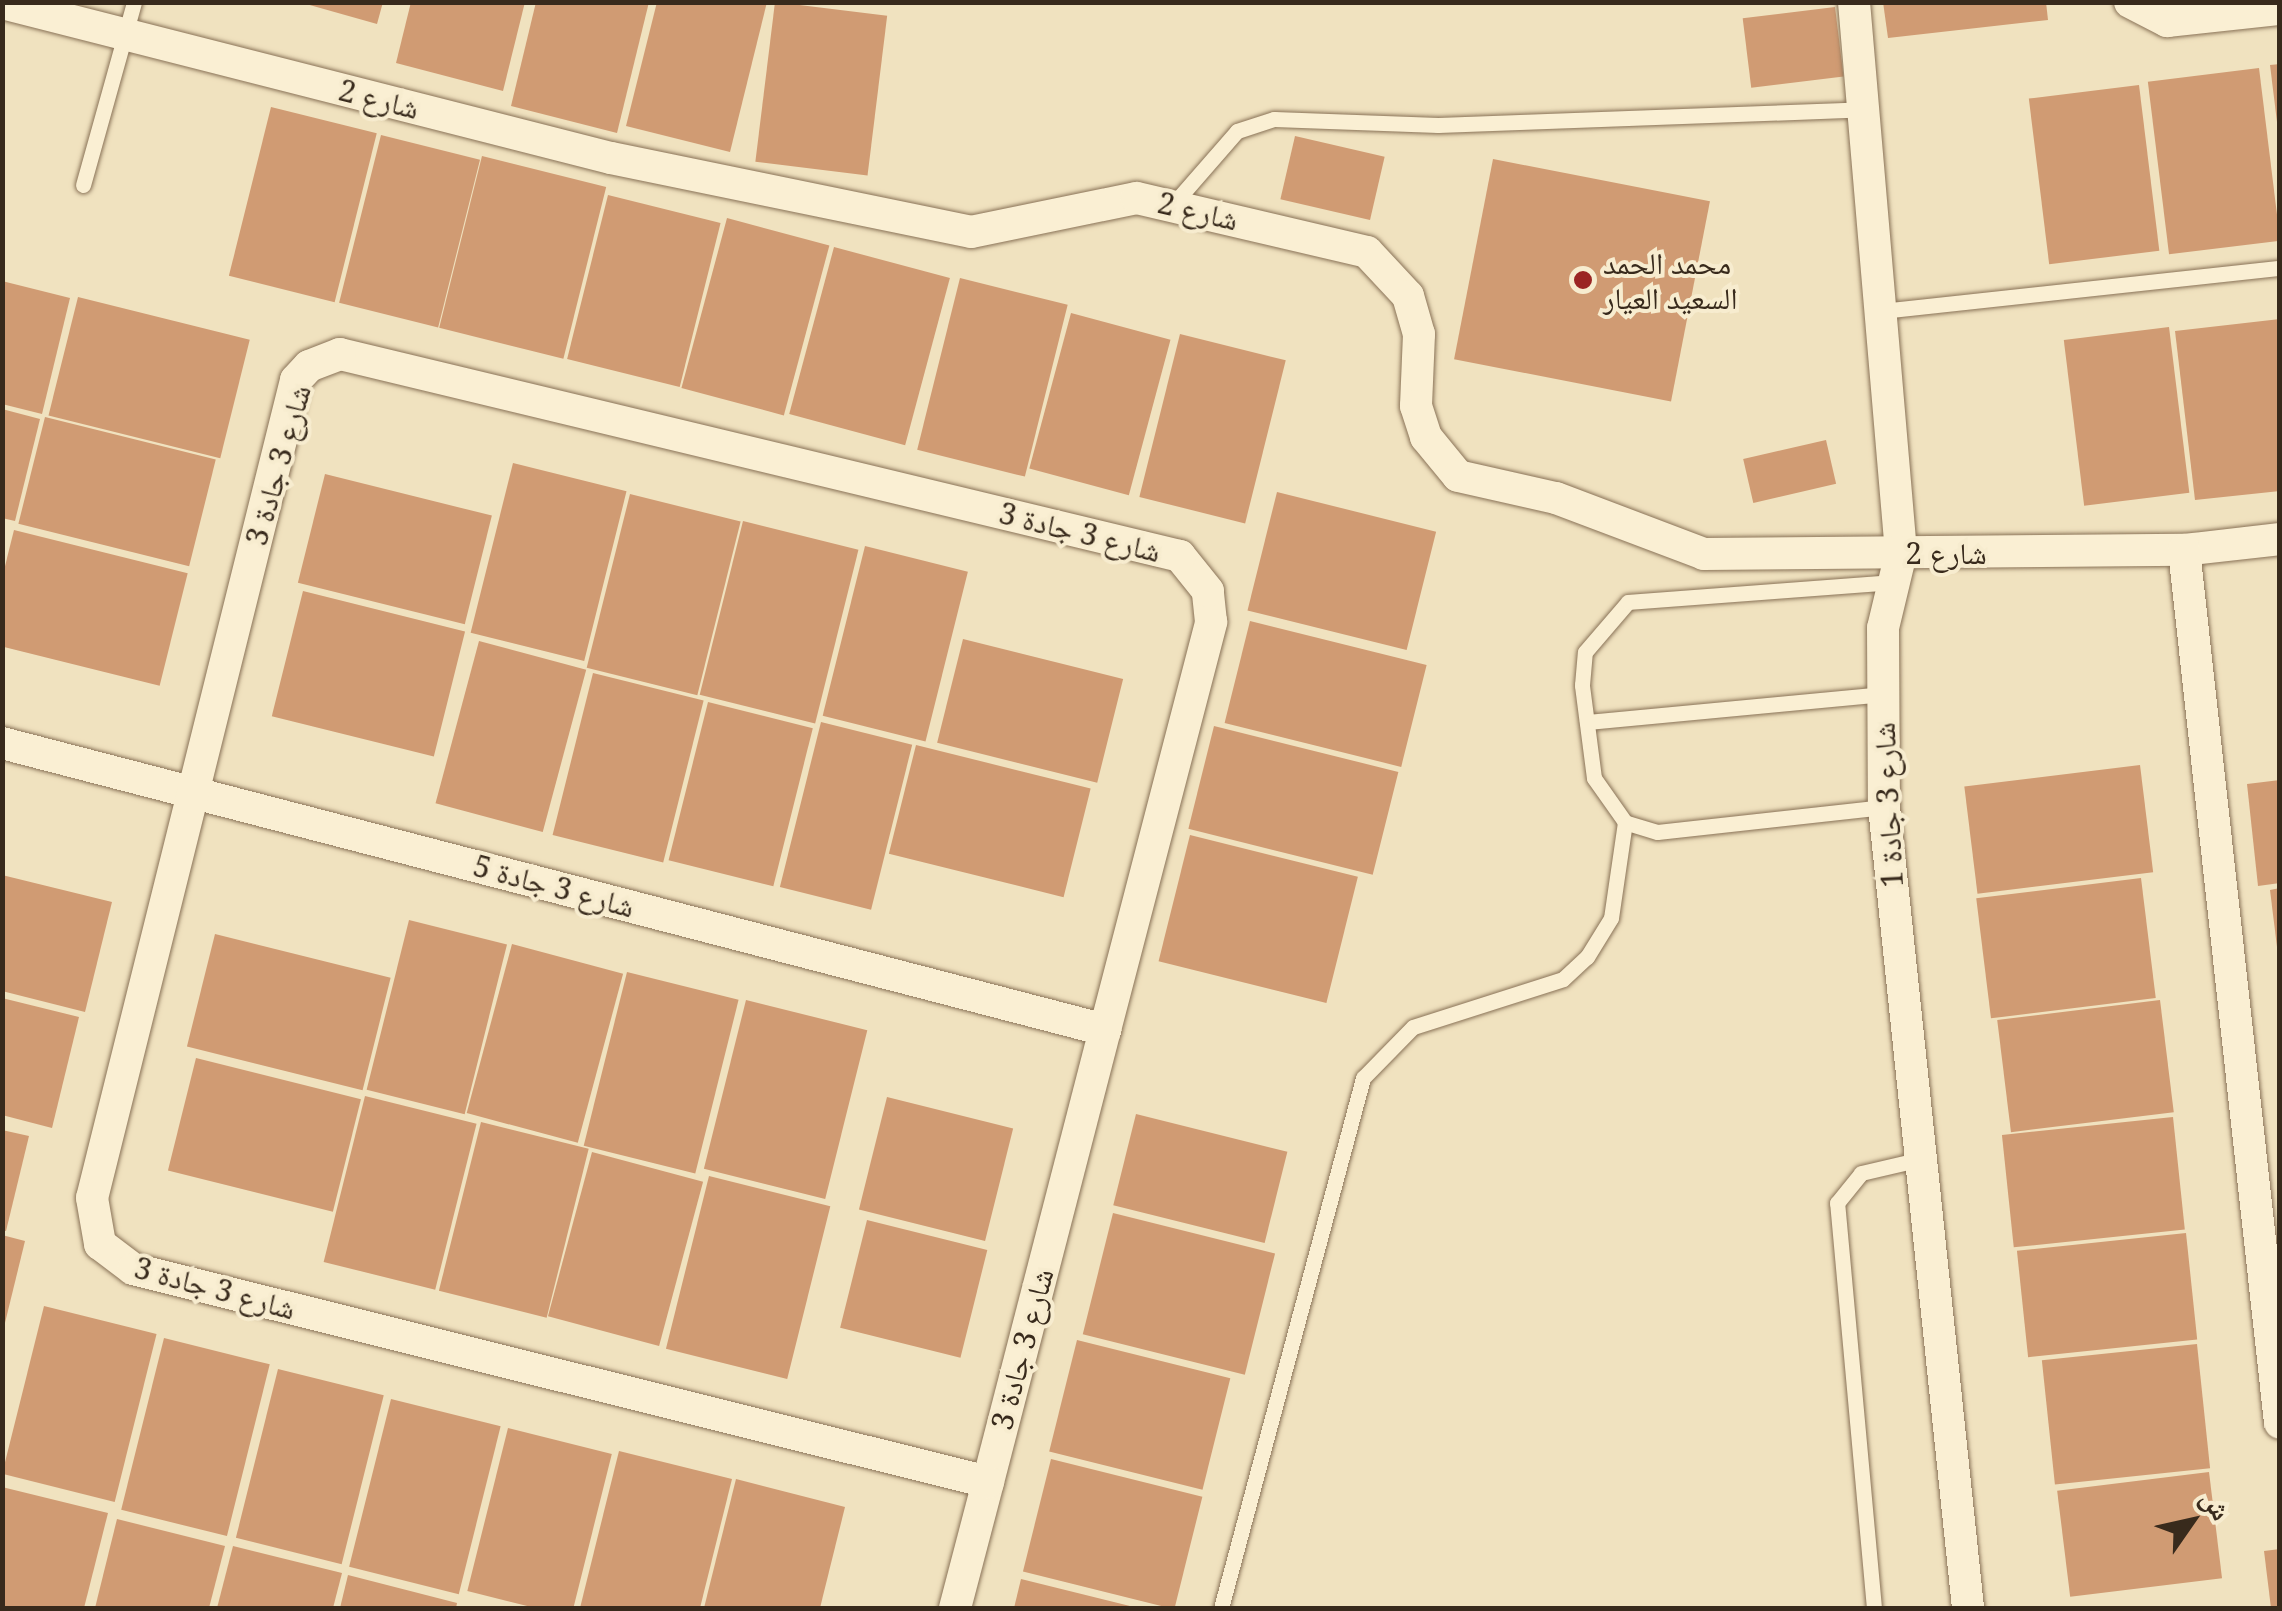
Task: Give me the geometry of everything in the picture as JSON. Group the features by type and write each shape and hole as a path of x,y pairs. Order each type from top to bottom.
{"street":[{"name":"شارع 3 جادة 1","path":"1854,2 1900,568 1883,628 1884,807 1968,1608"},
{"path":"2130,2 2167,21 2280,9"},
{"name":"شارع 2","path":"2,3 611,158 972,232 1137,198 1176,201 1367,252 1392,271 1419,334 1416,406 1426,438 1458,476 1556,498 1704,554 1900,568 2184,550 2280,539"},
{"name":"شارع 3 جادة 3","path":"955,1608 988,1482 1105,1030 1210,622 1208,591 1180,556 340,354 322,358 296,380 92,1198 100,1244 114,1259 988,1482"},
{"path":"2184,550 2280,1423"},
{"name":"شارع 3 جادة 5","path":"2,744 1105,1030"}],"lane":[{"path":"83,185 134,2"},
{"path":"1176,201 1238,131 1274,118 1438,125 1865,109"},
{"path":"1882,311 2280,268"},
{"path":"1884,807 1657,832 1625,822 1594,778 1585,652 1628,602 1900,568"},
{"path":"1587,722 1882,694"},
{"path":"1221,1608 1363,1078 1413,1027 1563,979 1588,957 1612,918 1625,822"},
{"path":"1874,1608 1838,1204 1861,1173 1922,1159"}],"building":[{"path":"299,2 383,2 377,24"},
{"path":"411,2 525,2 503,91 396,63"},
{"path":"536,2 649,2 617,133 511,106"},
{"path":"657,2 767,2 730,152 626,126"},
{"path":"775,2 887,16 868,176 755,162"},
{"path":"1883,2 2046,2 2048,20 1888,38"},
{"path":"1835,7 1844,76 1751,88 1743,18"},
{"path":"2280,64 2280,122 2277,122 2270,65"},
{"path":"2259,68 2280,241 2169,254 2148,82"},
{"path":"2139,85 2159,251 2049,264 2029,99"},
{"path":"271,107 377,133 335,302 229,276"},
{"path":"381,135 480,160 438,328 339,303"},
{"path":"1295,136 1385,157 1370,220 1280,199"},
{"path":"482,156 606,187 563,359 439,328"},
{"name":"محمد الحمد السعيد العيار","path":"1493,159 1710,201 1671,401 1454,359"},
{"path":"608,195 721,223 680,387 567,359"},
{"path":"727,218 829,245 784,415 681,388"},
{"path":"834,247 950,278 905,445 789,414"},
{"path":"960,278 1068,305 1025,477 917,450"},
{"path":"2,281 70,298 42,414 2,404"},
{"path":"78,297 250,340 220,458 48,415"},
{"path":"1071,313 1170,340 1129,495 1029,469"},
{"path":"2280,319 2280,491 2195,500 2175,331"},
{"path":"2169,327 2189,493 2084,506 2064,340"},
{"path":"1180,334 1286,360 1245,523 1139,497"},
{"path":"2,409 40,419 15,521 2,518"},
{"path":"45,417 216,460 189,566 18,524"},
{"path":"1826,440 1836,484 1753,503 1743,459"},
{"path":"513,463 627,491 584,661 471,633"},
{"path":"325,474 492,516 465,624 298,583"},
{"path":"1277,492 1436,532 1407,650 1247,610"},
{"path":"630,494 741,522 697,695 587,668"},
{"path":"743,521 858,550 815,723 700,695"},
{"path":"14,530 188,573 160,686 2,647 2,578"},
{"path":"865,546 968,572 926,741 823,716"},
{"path":"303,591 465,631 434,757 272,716"},
{"path":"1250,621 1427,665 1401,767 1225,723"},
{"path":"963,639 1123,679 1097,783 937,743"},
{"path":"479,641 586,670 543,832 436,803"},
{"path":"593,673 704,701 663,863 553,835"},
{"path":"708,702 813,728 773,886 669,860"},
{"path":"821,722 912,745 871,910 780,887"},
{"path":"1214,726 1398,772 1373,875 1188,829"},
{"path":"916,745 1091,789 1064,897 889,854"},
{"path":"2140,765 2153,872 1977,894 1964,787"},
{"path":"2280,780 2280,883 2258,886 2247,784"},
{"path":"1190,835 1358,877 1326,1003 1159,961"},
{"path":"2,875 112,902 85,1012 2,991"},
{"path":"2141,878 2156,998 1991,1018 1976,898"},
{"path":"2280,888 2280,947 2277,947 2270,890"},
{"path":"409,920 507,944 465,1114 367,1090"},
{"path":"215,934 391,978 363,1090 187,1047"},
{"path":"512,944 623,974 578,1143 467,1113"},
{"path":"627,972 739,1000 695,1174 584,1146"},
{"path":"2,998 79,1017 52,1128 2,1115"},
{"path":"746,1000 867,1030 825,1199 704,1169"},
{"path":"2160,1000 2174,1112 2011,1132 1997,1020"},
{"path":"196,1058 361,1099 333,1212 168,1171"},
{"path":"365,1096 477,1124 435,1290 324,1262"},
{"path":"887,1097 1013,1128 985,1241 859,1210"},
{"path":"1136,1114 1287,1152 1265,1243 1113,1205"},
{"path":"2173,1117 2185,1229 2014,1247 2002,1135"},
{"path":"481,1122 589,1149 547,1318 439,1291"},
{"path":"2,1130 29,1136 6,1231 2,1230"},
{"path":"592,1152 703,1182 659,1346 548,1316"},
{"path":"709,1176 830,1206 787,1379 666,1349"},
{"path":"1113,1213 1275,1253 1245,1375 1083,1334"},
{"path":"867,1220 987,1250 960,1358 840,1328"},
{"path":"2186,1233 2197,1339 2028,1357 2017,1251"},
{"path":"2,1235 25,1241 4,1327 2,1327"},
{"path":"44,1306 157,1334 115,1502 2,1474"},
{"path":"164,1338 270,1364 227,1536 121,1510"},
{"path":"1077,1340 1230,1378 1202,1490 1049,1452"},
{"path":"2197,1344 2210,1468 2055,1485 2042,1360"},
{"path":"278,1369 384,1395 342,1564 236,1538"},
{"path":"391,1399 501,1426 459,1594 349,1567"},
{"path":"508,1428 612,1454 573,1608 536,1608 467,1591"},
{"path":"619,1451 732,1479 700,1608 580,1608"},
{"path":"1051,1459 1202,1497 1175,1608 1023,1572"},
{"path":"2209,1472 2222,1578 2070,1597 2057,1491"},
{"path":"736,1479 845,1507 820,1608 704,1608"},
{"path":"2,1487 108,1513 84,1608 2,1608"},
{"path":"117,1519 225,1546 209,1608 95,1608"},
{"path":"233,1546 342,1573 333,1608 217,1608"},
{"path":"2280,1549 2280,1608 2271,1608 2264,1551"},
{"path":"348,1575 457,1603 456,1608 340,1608"},
{"path":"1021,1579 1134,1607 1134,1608 1014,1608"}],"place":[{"name":"محمد الحمد السعيد العيار","path":"1583,280"}]}
